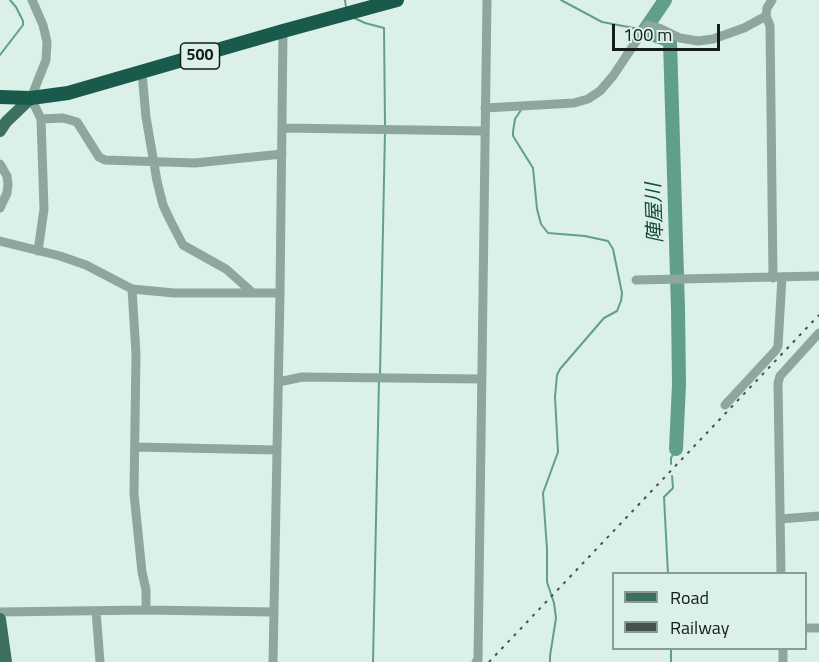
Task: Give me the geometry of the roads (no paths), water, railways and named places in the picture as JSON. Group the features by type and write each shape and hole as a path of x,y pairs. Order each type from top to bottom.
{"highway":[{"name":"500","path":"0,97 31,98 68,93 283,31 351,6 397,0"}],"main road":[{"path":"0,131 31,98"},
{"path":"0,619 6,662"}],"street":[{"path":"32,0 44,25 47,42 46,60 31,98 41,119 44,209 38,251"},
{"path":"476,662 478,660 486,0"},
{"path":"724,405 778,346 770,26 765,16 772,0"},
{"path":"485,108 574,103 588,99 600,91 613,76 647,25 680,38 698,41 713,39 744,28 765,16"},
{"path":"273,662 283,31"},
{"path":"142,73 146,117 157,181 163,205 183,245 226,269 253,293"},
{"path":"41,119 63,118 77,122 99,157 105,160 195,163 282,154"},
{"path":"282,128 484,131"},
{"path":"0,164 7,176 8,184 7,193 0,208"},
{"path":"0,241 86,265 132,289 174,293 280,293"},
{"path":"636,280 819,276"},
{"path":"132,289 136,354 134,494 146,590 146,610"},
{"path":"781,572 778,382 780,376 819,333"},
{"path":"279,382 302,377 481,379"},
{"path":"135,447 277,450"},
{"path":"780,519 819,516"},
{"path":"0,612 146,610 274,612"},
{"path":"96,611 100,662"}],"waterway":[{"path":"0,55 23,25 16,7 10,0"},
{"path":"345,0 346,7"},
{"path":"561,0 602,22 639,29"},
{"name":"陣屋川","path":"665,0 644,31 670,41 678,309 679,384 676,449"},
{"path":"354,18 384,28 385,125"},
{"path":"521,110 515,119 513,136 533,168 537,209 541,224 548,233 585,236 608,241 613,249 622,293 617,311 604,318 557,375 555,397 558,452 543,493 547,582 556,618 550,662"},
{"path":"380,374 385,131"},
{"path":"373,662 379,380"},
{"path":"671,464 671,458 676,449"},
{"path":"668,572 664,497 673,488 672,476"},
{"path":"671,650 671,662"}],"railway":[{"path":"489,662 819,315"}]}
